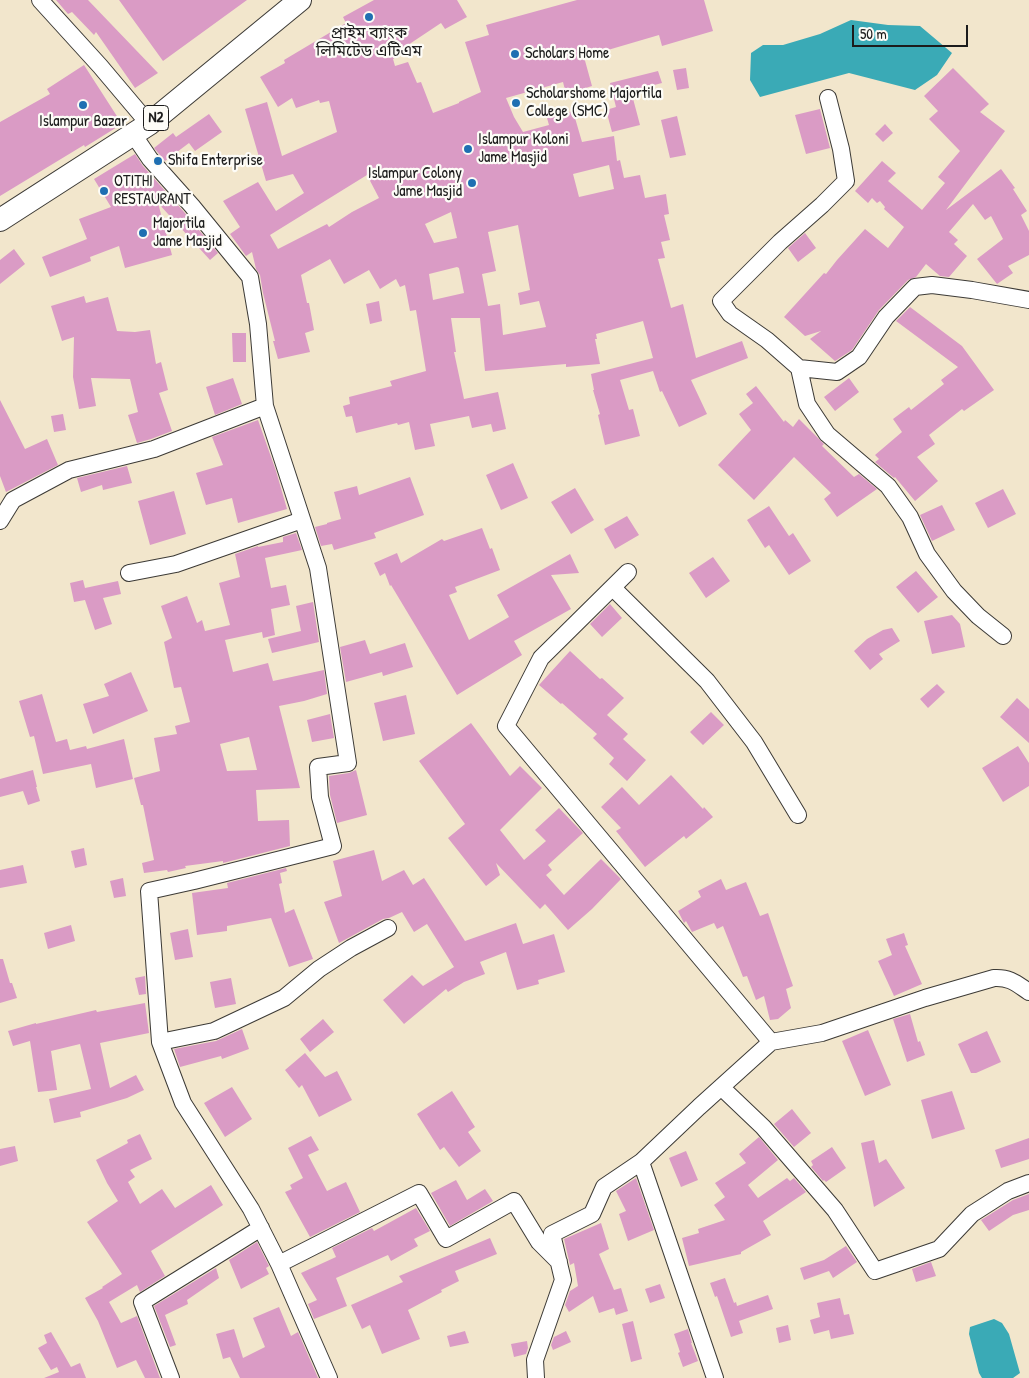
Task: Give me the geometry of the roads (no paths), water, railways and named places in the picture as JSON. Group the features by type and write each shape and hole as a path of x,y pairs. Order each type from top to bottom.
{"highway":[{"name":"N2","path":"0,220 141,129 300,0"}],"street":[{"path":"40,0 100,66 141,129 150,159 192,206 250,277 258,324 266,406 318,568 348,763 318,767 320,797 333,846 149,891 160,1042 183,1103 251,1209 279,1264 330,1378"},
{"path":"828,98 841,149 846,181 780,242 721,301 730,314 767,340 799,368 837,372 859,357 886,317 915,287 932,286 972,290 1029,300"},
{"path":"799,368 807,404 826,434 888,486 910,517 927,554 954,591 978,616 1003,636"},
{"path":"0,521 12,500 69,470 154,449 266,406"},
{"path":"129,574 176,564 302,520"},
{"path":"628,572 541,658 506,726 771,1042"},
{"path":"613,588 707,681 754,742 798,815"},
{"path":"160,1042 214,1031 284,998 320,969 351,948 388,928"},
{"path":"536,1378 535,1360 563,1280 552,1234 592,1214 604,1187 642,1162 771,1042 822,1033 916,1001 994,978 1012,980 1029,992"},
{"path":"721,1087 763,1127 835,1210 875,1271 939,1249 972,1214 1008,1192 1029,1183"},
{"path":"642,1162 714,1378"},
{"path":"279,1264 419,1193 446,1239 514,1201 539,1242 559,1262"},
{"path":"171,1378 142,1302 260,1228"}],"water":[{"path":"851,20 888,25 920,26 952,53 937,75 915,90 849,73 760,97 750,80 751,53 763,45 783,45 820,34"},
{"path":"994,1319 1002,1323 1009,1334 1020,1373 1013,1378 982,1378 979,1373 969,1334 970,1327"}],"place":[{"name":"প্রাইম ব্যাংক লিমিটেড এটিএম","path":"369,17"},
{"name":"Scholars Home","path":"515,54"},
{"name":"Scholarshome Majortila College (SMC)","path":"516,103"},
{"name":"Islampur Bazar","path":"83,105"},
{"name":"Islampur Koloni Jame Masjid","path":"468,149"},
{"name":"Shifa Enterprise","path":"158,161"},
{"name":"Islampur Colony Jame Masjid","path":"472,183"},
{"name":"OTITHI RESTAURANT","path":"104,191"},
{"name":"Majortila Jame Masjid","path":"143,233"}]}
